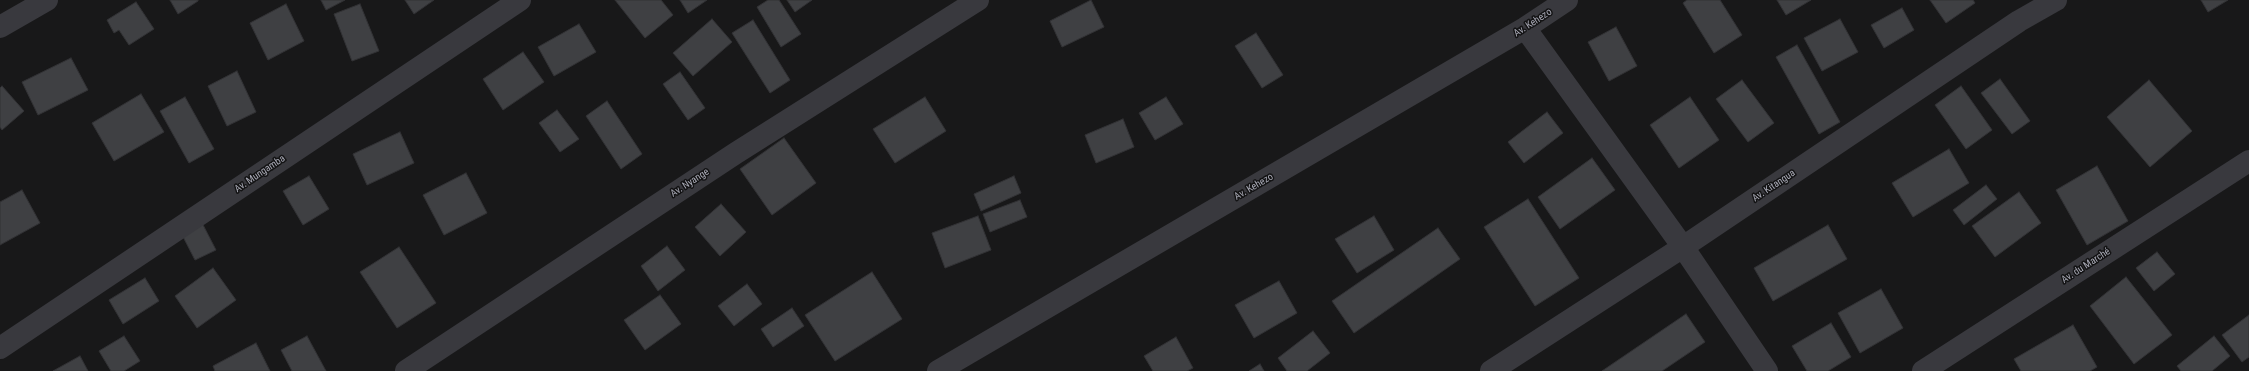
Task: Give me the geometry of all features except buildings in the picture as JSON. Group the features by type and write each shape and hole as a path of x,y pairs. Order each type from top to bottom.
{"street":[{"path":"0,27 46,0"},
{"name":"Av. Mungamba","path":"0,348 520,0"},
{"name":"Av. Nyange","path":"406,371 736,153 978,0"},
{"name":"Av. Kehezo","path":"938,371 1526,28 1567,0"},
{"name":"Av. Kitangua","path":"1491,371 1683,246 2019,21 2056,0"},
{"path":"1526,28 1683,246 1767,371"},
{"name":"Av. du Marché","path":"1923,371 2249,161"}]}
